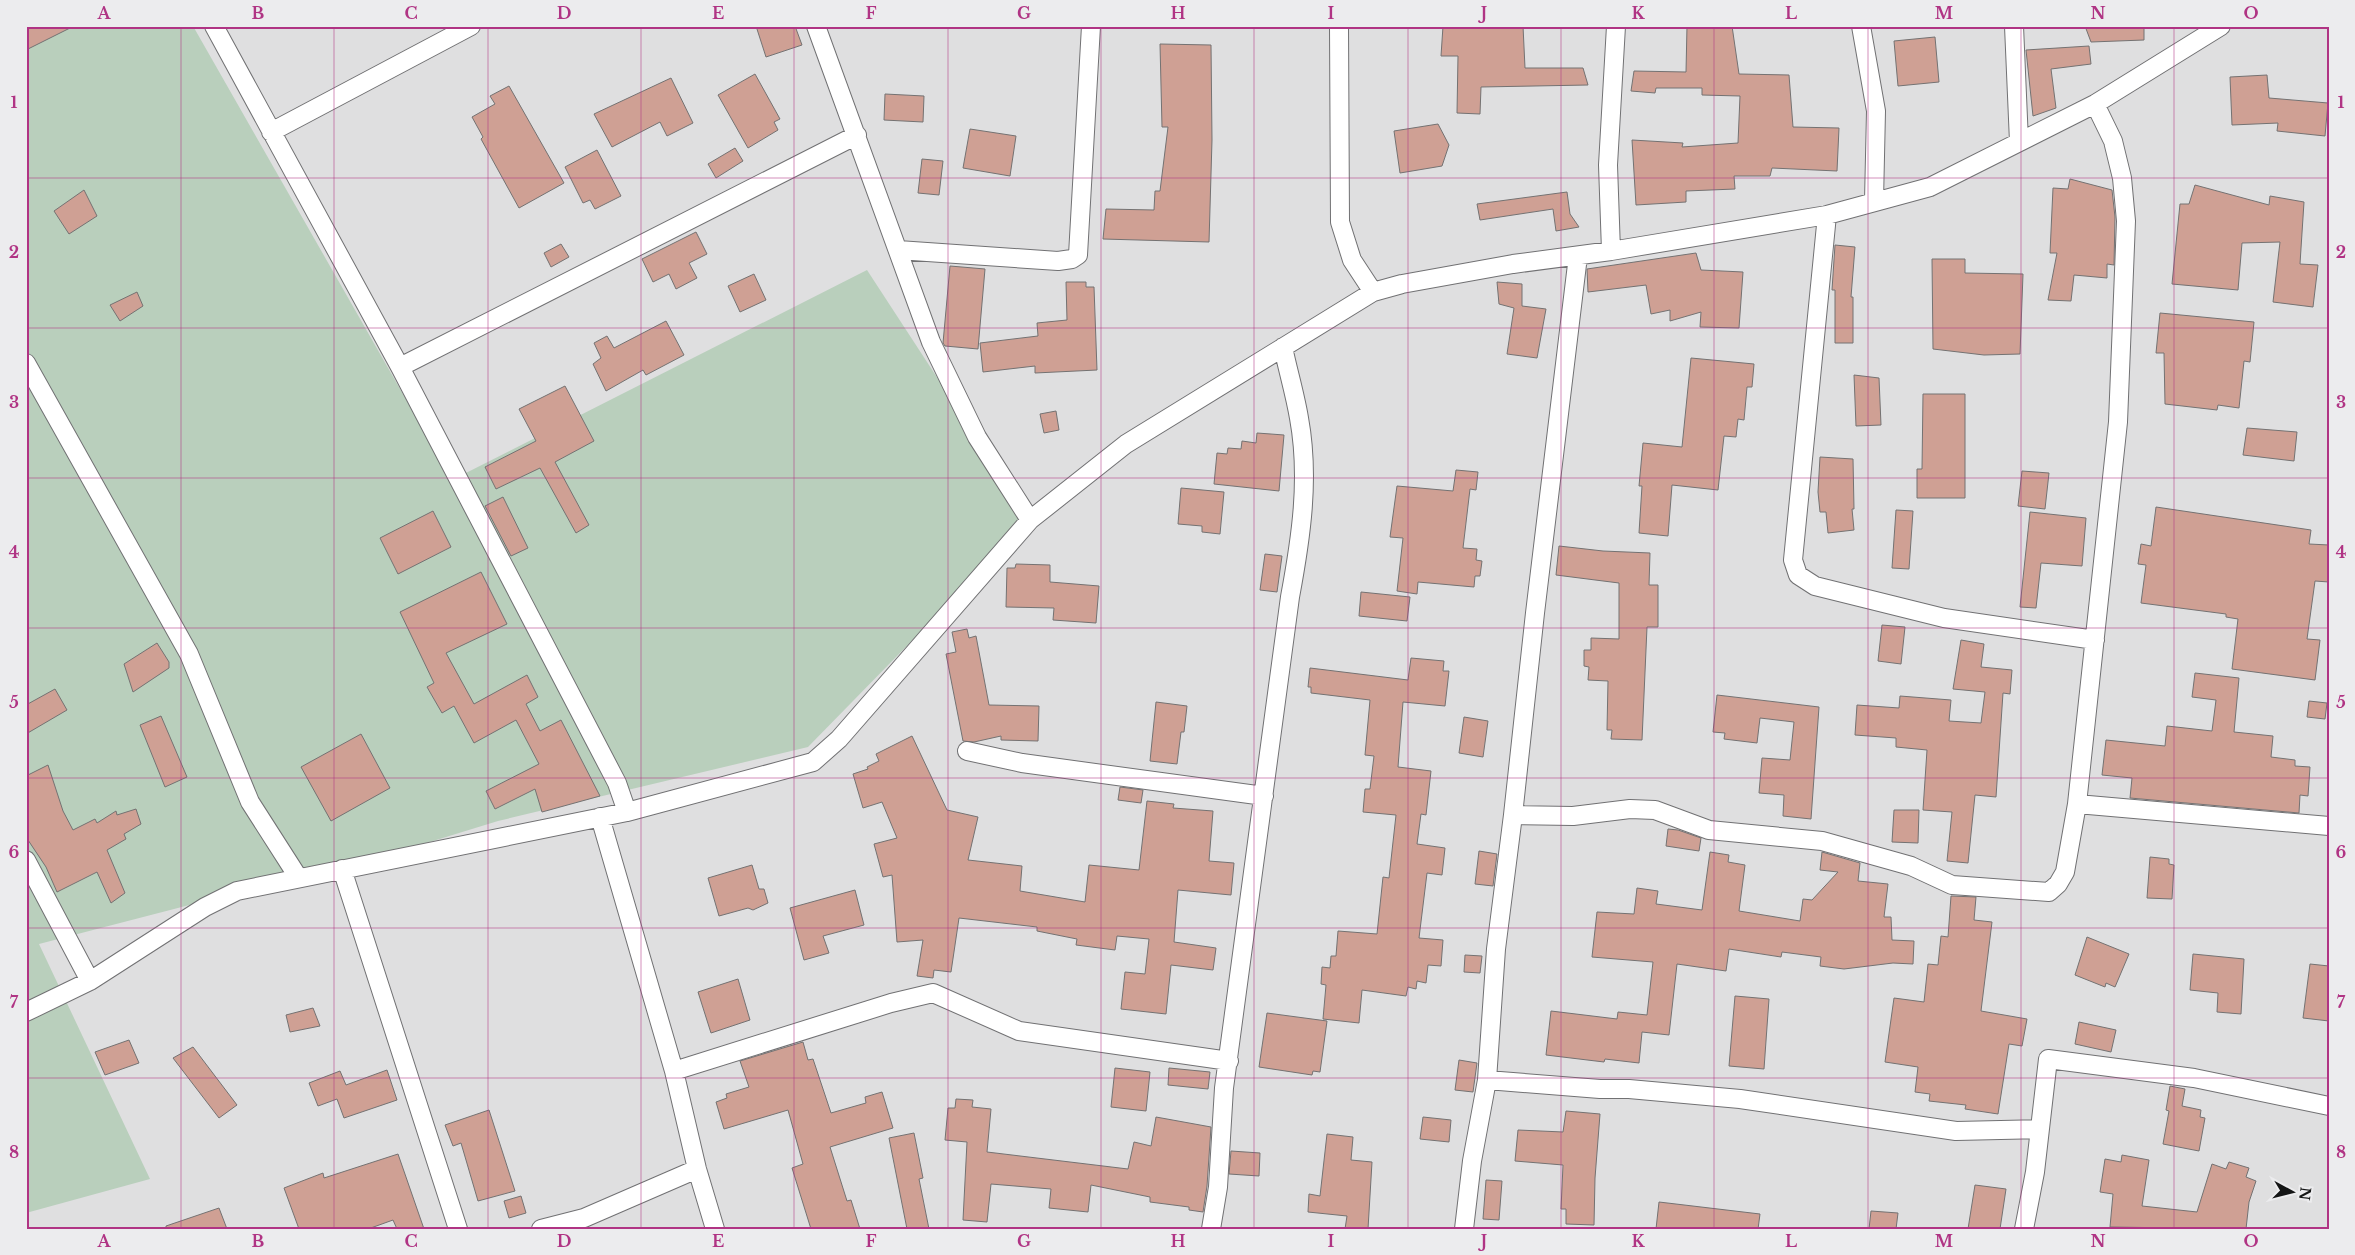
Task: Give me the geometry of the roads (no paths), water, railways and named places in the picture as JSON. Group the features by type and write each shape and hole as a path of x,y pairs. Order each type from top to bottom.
{"street":[{"path":"214,26 400,367 618,782 627,812"},
{"path":"271,132 471,26"},
{"path":"816,26 931,342 977,436 1030,520"},
{"path":"898,250 1058,261 1072,259 1078,255 1091,26"},
{"path":"1340,26 1340,222 1352,260 1373,292"},
{"path":"1611,251 1608,165 1616,26"},
{"path":"1861,26 1876,110 1874,201"},
{"path":"2014,26 2019,142"},
{"path":"26,1012 90,981 205,906 237,891 298,877 627,812 813,762 822,755 1030,520 1126,444 1373,292 1402,284 1513,264 1611,251 1827,215 1930,187 2095,104 2221,26"},
{"path":"1513,815 1573,816 1630,809 1655,810 1709,830 1822,840 1911,866 1952,885 2049,892 2058,884 2065,872 2077,804 2118,422 2126,220 2122,178 2113,141 2095,104"},
{"path":"400,367 857,135"},
{"path":"1827,215 1793,560 1798,575 1815,586 1944,618 2095,640"},
{"path":"1464,1229 1472,1161 1487,1080 1496,949 1578,256"},
{"path":"1211,1229 1218,1187 1224,1088 1290,597 1301,533 1304,484 1300,419 1283,347"},
{"path":"26,363 189,654 250,802 298,877"},
{"path":"966,751 1022,763 1264,796"},
{"path":"2077,804 2329,825"},
{"path":"600,817 674,1071 697,1169 715,1229"},
{"path":"26,860 90,981"},
{"path":"342,869 458,1229"},
{"path":"674,1071 891,1003 933,993 1019,1031 1229,1061"},
{"path":"2024,1229 2035,1172 2048,1059 2194,1078 2329,1106"},
{"path":"1487,1080 1600,1089 1629,1088 1740,1099 1956,1131 2040,1129"},
{"path":"542,1229 584,1218 697,1169"}]}
